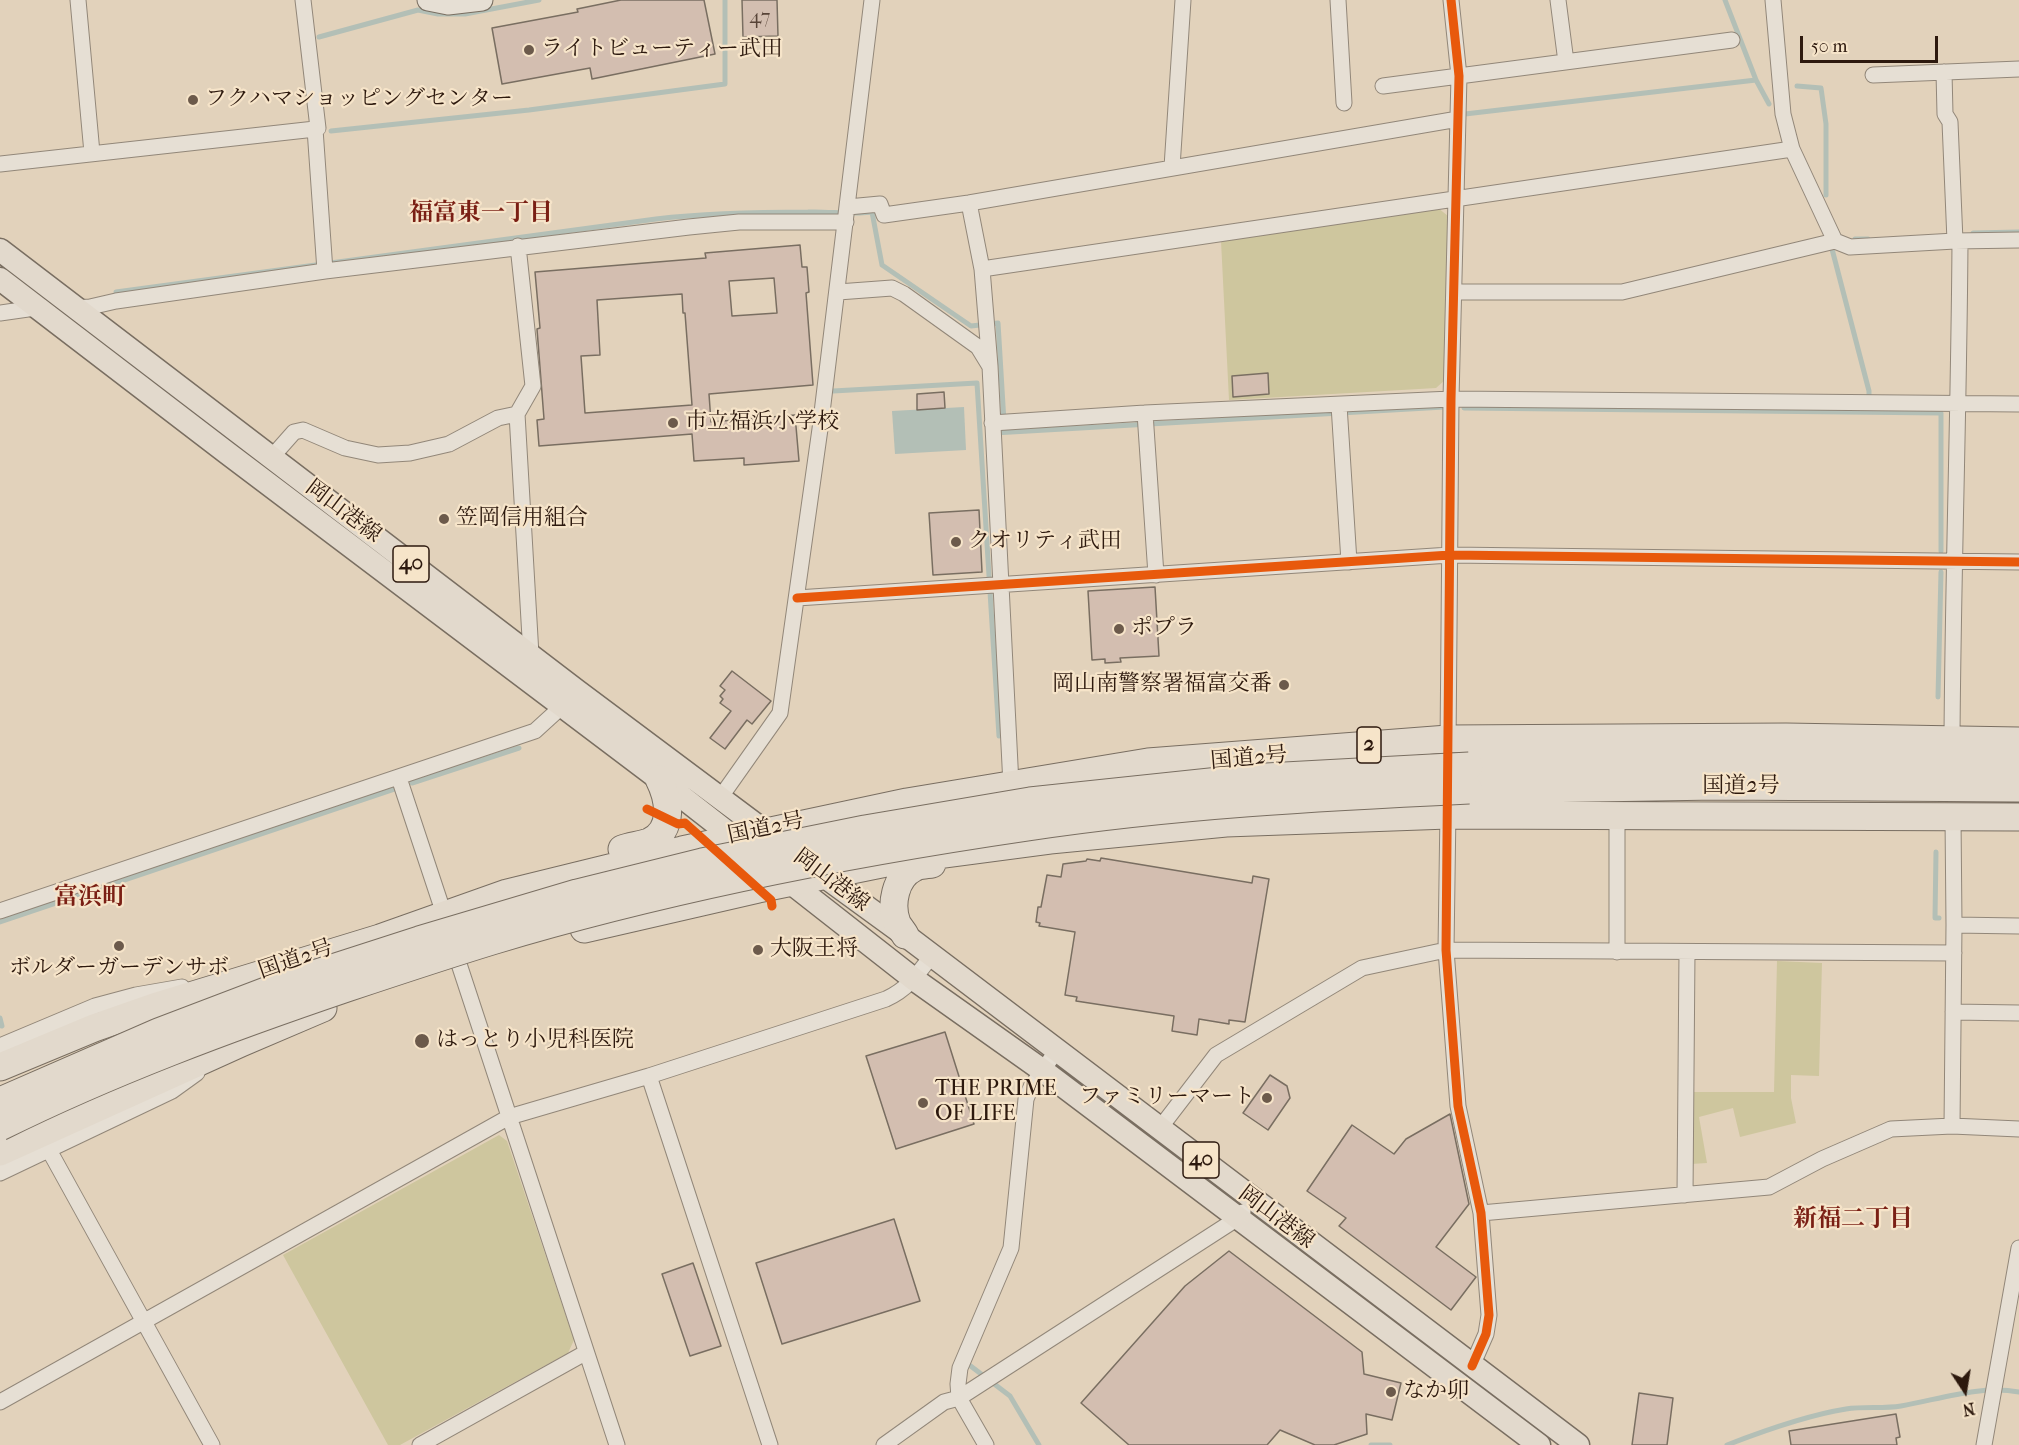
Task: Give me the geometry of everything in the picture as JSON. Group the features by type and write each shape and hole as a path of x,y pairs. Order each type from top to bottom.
{"highway":[{"name":"2","path":"735,839 907,802 1148,762 1448,739 1583,737 1952,739 2017,747"},
{"name":"国道2号","path":"0,1127 166,1054 320,997 493,940 706,886 873,852 1031,826 1469,778 1715,762 2017,747"},
{"name":"国道2号","path":"0,1101 159,1032 292,981 419,940 577,894 702,862 865,829 1030,801 1248,778 1469,778 1717,786 2019,788"},
{"path":"507,893 551,866 649,842 663,829 668,810 666,792 659,779"},
{"path":"1964,788 2000,804 2019,805"},
{"path":"0,1152 242,1042 324,1008 459,964 535,941 642,914 906,859 1050,840 1226,823 1448,815 1617,814 2019,818"},
{"path":"0,1067 94,1028 154,1007 380,939 507,893 735,839"},
{"path":"905,935 897,923 894,900 902,877 914,868 1023,851 1050,840"},
{"path":"380,939 448,932 762,860 797,856"}],"main road":[{"path":"428,0 448,4 482,0"},
{"name":"岡山港線","path":"0,250 531,655 570,699 659,779 915,980 1042,1070 1539,1445"},
{"name":"岡山港線","path":"0,279 226,452 570,699 720,798 932,955 1252,1200 1578,1445"}],"street":[{"path":"78,0 92,153"},
{"path":"303,0 318,128 315,129 324,266"},
{"path":"720,798 780,713 838,292 872,0"},
{"path":"1172,164 1183,0"},
{"path":"1338,0 1344,103"},
{"path":"1451,0 1459,76 1451,399 1446,950 1458,1106 1481,1213 1489,1315 1486,1334 1472,1366"},
{"path":"1558,0 1566,62"},
{"path":"1773,0 1783,114 1792,149 1835,241"},
{"path":"1383,86 1732,40"},
{"path":"1873,75 2019,69"},
{"path":"1944,72 1945,114 1950,123 1956,237 1959,404 1952,739"},
{"path":"0,314 38,307 90,307 324,266 739,222 847,214 880,204 884,215 969,203 1172,164 1458,119"},
{"path":"0,164 315,129"},
{"path":"982,269 1792,149"},
{"path":"969,203 982,269 997,427 993,586 1011,785"},
{"path":"1455,292 1622,292 1835,241 1850,248 1956,237 2019,240"},
{"path":"518,246 532,386 517,414 531,655"},
{"path":"838,292 892,288 904,294 978,348 990,366"},
{"path":"997,427 1340,411 1451,399 2019,404"},
{"path":"1340,411 1349,562"},
{"path":"271,458 294,432 303,430 345,448 378,455 410,453 449,444 498,418 517,414"},
{"path":"1146,421 1156,575"},
{"path":"797,598 1450,555 2019,562"},
{"path":"0,911 535,731 570,699"},
{"path":"399,778 444,914"},
{"path":"1617,814 1617,951"},
{"path":"1952,1126 1953,817"},
{"path":"1954,925 2019,926"},
{"path":"1160,1128 1216,1055 1362,968 1446,950 1954,953"},
{"path":"1685,1195 1687,952"},
{"path":"0,1402 509,1117 649,1076 886,999 900,993 915,980 932,955"},
{"path":"459,964 617,1445"},
{"path":"0,1046 95,1006 136,995 274,970"},
{"path":"1953,1012 2019,1013"},
{"path":"0,1173 172,1091 242,1042"},
{"path":"986,1445 959,1398 960,1368 1011,1248 1026,1099 1031,1087 1057,1050"},
{"path":"649,1076 770,1445"},
{"path":"1481,1213 1769,1187 1822,1159 1891,1129 1952,1126 2019,1129"},
{"path":"49,1150 212,1445"},
{"path":"884,1445 944,1402 959,1398 1238,1218 1252,1200"},
{"path":"1984,1445 2015,1295 2019,1248"},
{"path":"420,1445 585,1353"}],"shaded area":[{"path":"1438,208 1448,216 1445,380 1436,388 1229,400 1221,241"},
{"path":"964,407 966,450 895,454 892,411"},
{"path":"1777,961 1822,963 1819,1076 1791,1075 1791,1098 1796,1123 1740,1137 1733,1108 1699,1117 1707,1163 1691,1164 1693,1092 1774,1092"},
{"path":"499,1135 507,1141 574,1340 568,1353 400,1445 388,1445 283,1255"}],"building":[{"path":"621,0 704,0 715,54 592,79 590,68 502,84 492,28 578,12 577,9"},
{"path":"742,0 777,0 778,36 743,37"},
{"path":"800,245 802,267 807,267 809,292 806,293 813,385 709,394 711,422 795,415 799,461 744,465 744,458 694,461 692,434 539,446 537,420 544,419 535,272 706,258 705,253","holes":["774,278 777,313 732,316 729,281","682,294 692,405 585,413 581,356 600,355 597,300"]},
{"path":"1268,373 1269,394 1233,397 1232,376"},
{"path":"944,392 945,408 917,410 917,394"},
{"name":"クオリティ武田","path":"979,510 982,572 933,575 929,513"},
{"path":"1155,587 1159,656 1120,658 1121,662 1105,663 1105,659 1092,660 1088,591"},
{"path":"732,671 771,701 752,724 747,720 725,749 710,738 731,711 720,703 723,699 720,696 725,690 720,686"},
{"path":"1101,858 1252,883 1253,876 1269,879 1245,1022 1229,1020 1229,1024 1199,1019 1197,1035 1172,1031 1174,1016 1076,1001 1077,997 1065,995 1075,932 1039,926 1040,923 1036,922 1038,907 1041,907 1047,875 1061,877 1063,864 1087,859 1100,861"},
{"path":"945,1032 974,1124 896,1149 866,1056"},
{"path":"1270,1075 1287,1086 1290,1098 1268,1130 1243,1113"},
{"path":"1450,1114 1469,1204 1436,1247 1476,1277 1451,1310 1339,1226 1346,1218 1307,1191 1352,1125 1394,1154 1406,1139"},
{"path":"894,1219 920,1301 782,1344 756,1263"},
{"path":"1229,1251 1362,1352 1364,1374 1401,1383 1392,1420 1366,1414 1367,1434 1334,1445 1315,1445 1280,1430 1267,1445 1129,1445 1081,1403 1185,1286"},
{"path":"693,1263 721,1346 690,1356 662,1274"},
{"path":"1639,1393 1673,1398 1667,1445 1632,1445"},
{"path":"1896,1414 1900,1437 1896,1438 1897,1445 1791,1445 1789,1431"}],"waterway":[{"path":"319,37 418,10 438,14 465,14 539,0"},
{"path":"331,131 529,110 725,84 725,0"},
{"path":"1465,114 1756,80 1725,0"},
{"path":"1756,80 1769,104"},
{"path":"1797,86 1821,88 1826,124 1826,195"},
{"path":"116,292 656,219 732,213 877,211"},
{"path":"872,212 882,265 971,326 998,323 1004,422"},
{"path":"1973,233 2019,232"},
{"path":"1855,239 1868,239"},
{"path":"1832,249 1869,391 1869,401"},
{"path":"833,391 977,383 999,736"},
{"path":"994,433 1444,407"},
{"path":"1464,408 1941,413 1941,551"},
{"path":"1938,697 1941,572"},
{"path":"412,783 519,748"},
{"path":"0,922 395,789"},
{"path":"1936,852 1935,918 1939,918"},
{"path":"0,1018 2,1026"},
{"path":"968,1364 1010,1396 1039,1445"},
{"path":"1727,1445 1801,1419 1846,1409 1901,1406 1989,1390 2019,1392"},
{"path":"1371,1445 1390,1445"}],"cycle path":[{"path":"1451,0 1459,76 1451,399 1446,950 1458,1106 1481,1213 1489,1315 1486,1334 1472,1366"},
{"path":"797,598 1450,555 2019,562"},
{"path":"647,809 678,824 685,823 771,900 772,906"}],"place":[{"name":"ライトビューティー武田","path":"529,50"},
{"name":"フクハマショッピングセンター","path":"193,100"},
{"name":"市立福浜小学校","path":"673,423"},
{"name":"笠岡信用組合","path":"444,519"},
{"name":"クオリティ武田","path":"956,542"},
{"name":"ポプラ","path":"1119,629"},
{"name":"岡山南警察署福富交番","path":"1284,685"},
{"name":"ボルダーガーデンサボ","path":"119,946"},
{"name":"大阪王将","path":"758,950"},
{"name":"はっとり小児科医院","path":"422,1041"},
{"name":"ファミリーマート","path":"1267,1098"},
{"name":"THE PRIME OF LIFE","path":"923,1103"},
{"name":"なか卯","path":"1391,1392"}],"district":[{"name":"福富東一丁目","path":"481,214"},
{"name":"富浜町","path":"90,898"},
{"name":"新福二丁目","path":"1853,1220"}]}
